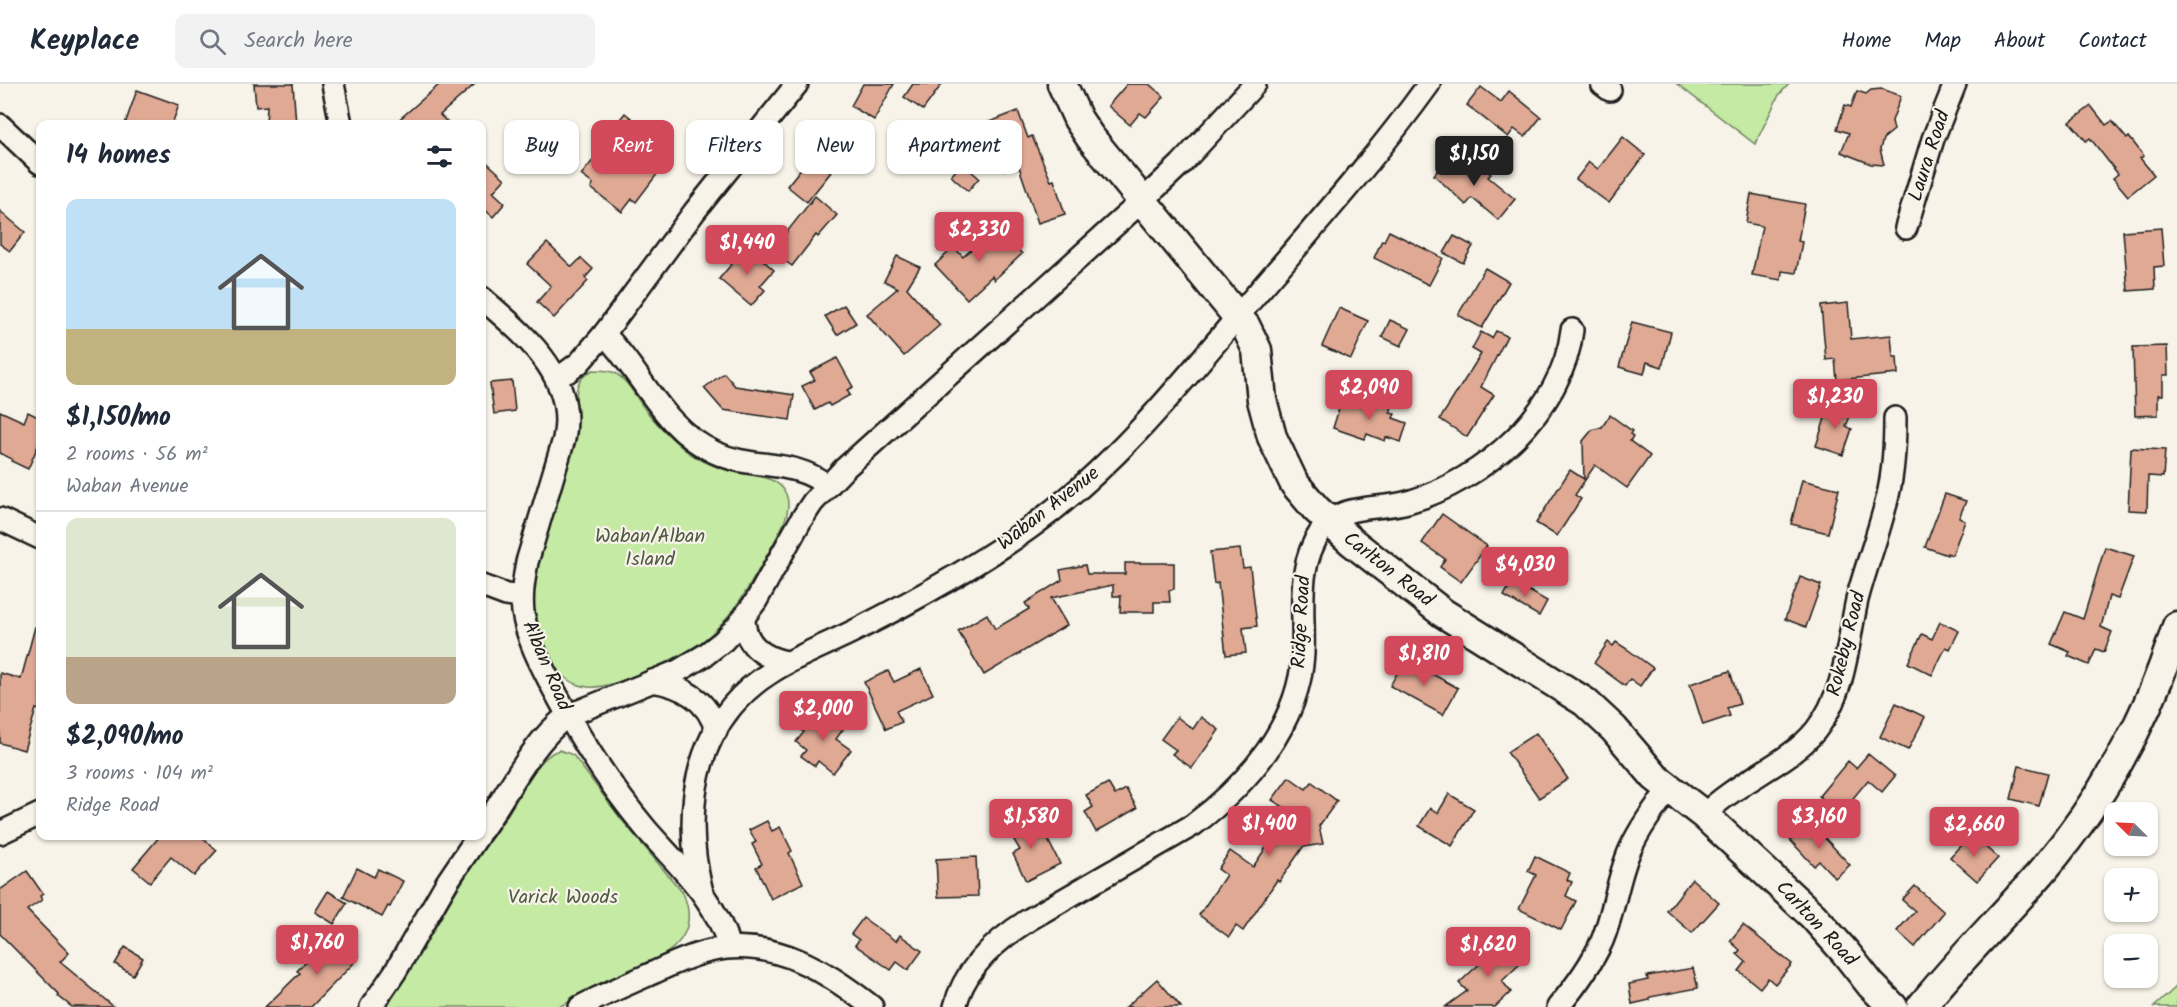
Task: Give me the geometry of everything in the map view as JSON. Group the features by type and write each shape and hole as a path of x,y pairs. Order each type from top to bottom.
{"street":[{"path":"333,84 340,120"},
{"path":"556,377 579,363 604,334 695,211 797,84"},
{"name":"Carlton Road","path":"1062,84 1078,119 1090,137 1238,316 1252,338 1257,350 1266,420 1279,454 1294,483 1328,521 1352,542 1451,620 1585,702 1614,729 1655,777 1704,814 1813,916 1880,1003"},
{"path":"486,824 536,747 567,716 678,670 705,655 731,633 744,618 767,582 801,520 828,486 883,433 1142,201 1181,164 1255,84"},
{"name":"Waban Avenue","path":"702,892 693,846 694,795 703,761 716,731 741,696 754,683 786,662 855,630 1000,548 1060,506 1095,476 1133,438 1358,176 1429,84"},
{"name":"Laura Road","path":"1906,228 1933,139 1955,84"},
{"path":"0,125 36,159"},
{"name":"Alban Road","path":"486,301 521,334 556,377 567,409 567,423 527,562 522,597 526,628 532,645 567,716 591,757 616,791 702,892 720,920 729,947"},
{"path":"1328,521 1342,512 1390,506 1422,497 1454,483 1490,460 1522,432 1549,394 1570,349 1572,330"},
{"path":"604,334 623,355 656,403 682,431 697,443 729,458 784,466 808,473 828,486"},
{"name":"Rokeby Road","path":"1704,814 1731,790 1780,761 1806,741 1817,729 1834,701 1845,668 1861,585 1888,496 1895,448 1895,418"},
{"path":"0,519 36,536"},
{"name":"Ridge Road","path":"955,1007 970,974 991,948 1005,936 1030,919 1193,825 1228,796 1258,764 1286,717 1298,685 1303,655 1305,566 1313,543 1328,521"},
{"path":"486,588 506,595 522,597"},
{"path":"744,618 745,633 753,645 765,655 786,662"},
{"path":"1921,1007 2041,873 2095,801 2122,755 2147,705 2177,626"},
{"path":"652,681 673,685 692,696 707,710 716,731"},
{"path":"1558,1007 1601,944 1630,852 1647,819 1669,789"},
{"path":"0,833 36,816"},
{"path":"371,1007 395,972 447,882 475,840"},
{"path":"580,1007 607,1001 694,955 729,947 760,949 794,958 835,980 872,1007"}],"green space":[{"path":"1677,84 1789,84 1779,95 1755,144"},
{"name":"Waban/Alban Island","path":"593,370 610,371 620,376 656,423 689,453 707,463 733,472 760,476 776,482 786,494 788,509 780,532 749,587 718,628 708,637 651,670 615,683 588,687 575,683 554,666 535,625 532,598 537,562 574,441 577,424 576,392 581,380"},
{"name":"Varick Woods","path":"559,750 573,755 621,819 683,893 688,913 686,929 678,943 651,963 601,984 572,1001 556,1007 386,1007 411,970 462,882 529,779 543,760"},
{"path":"2177,985 2177,1007 2154,1007 2175,988"}],"building":[{"path":"254,84 293,84 296,120 266,120 267,106 256,107"},
{"path":"440,84 475,84 440,115 445,120 399,120"},
{"path":"863,84 894,84 874,120 851,106"},
{"path":"913,84 942,84 923,110 904,97"},
{"path":"1127,84 1149,84 1164,97 1146,117 1140,113 1130,125 1108,106"},
{"path":"1481,87 1501,102 1509,91 1541,117 1525,137 1514,129 1508,137 1467,105"},
{"path":"1882,89 1901,96 1892,121 1894,130 1883,139 1880,149 1884,165 1871,164 1841,152 1849,133 1837,129 1845,105 1851,107 1857,91 1866,94 1871,90"},
{"path":"137,90 179,105 173,120 126,120"},
{"path":"2091,106 2106,125 2112,121 2127,139 2129,137 2144,156 2140,158 2154,175 2128,196 2113,178 2118,174 2090,138 2086,141 2070,122"},
{"path":"1018,111 1021,120 995,120"},
{"path":"625,113 634,120 619,120"},
{"path":"1022,122 1028,138 1032,136 1051,181 1054,180 1065,214 1038,223 1021,174"},
{"path":"1623,137 1645,155 1609,203 1576,179 1589,162 1598,169"},
{"path":"1450,155 1472,171 1478,164 1491,174 1488,177 1515,199 1498,220 1472,198 1466,205 1434,175"},
{"path":"486,162 505,179 493,192 505,203 493,217 486,211"},
{"path":"591,163 591,174 657,174 636,202 632,199 622,212 591,188 593,184 581,175"},
{"path":"797,174 829,174 807,202 787,186"},
{"path":"953,174 974,174 979,178 968,191 951,176"},
{"path":"1751,194 1805,204 1798,241 1802,242 1796,273 1782,271 1781,280 1752,275 1762,226 1746,223"},
{"path":"815,196 837,215 818,237 816,235 792,266 772,251"},
{"path":"0,211 25,232 10,251 0,244"},
{"path":"997,226 1022,254 994,280 992,276 967,299 935,265 954,247 963,257"},
{"path":"2161,228 2164,266 2154,267 2155,289 2128,291 2123,231"},
{"path":"1389,231 1443,258 1429,285 1374,258"},
{"path":"1454,236 1473,246 1463,263 1444,253"},
{"path":"547,243 572,267 581,258 593,269 585,278 588,281 554,318 537,302 551,286 527,264"},
{"path":"747,246 774,270 760,286 765,290 751,306 719,279"},
{"path":"897,256 920,267 907,288 940,325 904,356 867,314 898,288 884,281"},
{"path":"1485,268 1509,282 1482,328 1458,315"},
{"path":"1848,303 1851,339 1891,335 1893,357 1897,357 1898,374 1837,380 1835,359 1826,360 1821,306"},
{"path":"844,305 856,323 837,335 825,316"},
{"path":"1339,308 1368,321 1351,359 1322,346"},
{"path":"1390,320 1410,329 1401,346 1382,337"},
{"path":"1632,322 1671,332 1662,367 1647,362 1644,374 1619,367"},
{"path":"1496,331 1507,336 1481,387 1494,395 1467,437 1440,419 1481,354 1472,349 1481,332 1492,338"},
{"path":"2167,346 2168,375 2163,375 2163,395 2158,395 2158,415 2135,416 2133,347"},
{"path":"837,358 853,387 847,390 850,395 830,406 828,403 815,410 802,386 815,380 810,372"},
{"path":"724,373 735,386 794,395 790,420 723,410 704,388"},
{"path":"512,381 515,411 494,414 490,383"},
{"path":"1342,399 1373,410 1376,401 1392,407 1390,413 1395,414 1393,418 1407,423 1401,442 1386,437 1385,441 1367,434 1365,439 1333,428"},
{"path":"1830,403 1852,410 1846,427 1852,429 1843,455 1816,446"},
{"path":"0,411 24,422 28,412 36,416 36,450 28,469 0,453"},
{"path":"1610,415 1632,431 1630,434 1633,436 1630,441 1650,456 1627,488 1595,465 1575,495 1581,499 1557,536 1536,523 1570,470 1584,479 1583,441 1592,430 1602,427"},
{"path":"2131,448 2165,450 2163,477 2148,476 2147,511 2128,510"},
{"path":"1802,480 1839,489 1828,533 1791,524"},
{"path":"1945,494 1966,501 1959,518 1965,521 1952,555 1925,547"},
{"path":"1442,514 1487,546 1461,582 1440,567 1445,559 1422,543"},
{"path":"2105,547 2134,556 2118,599 2109,596 2101,627 2112,632 2104,652 2096,649 2089,665 2068,656 2070,652 2051,644 2065,612 2083,619"},
{"path":"1240,549 1243,568 1250,567 1257,626 1243,628 1246,653 1226,655 1218,583 1214,584 1210,552"},
{"path":"1125,563 1174,563 1174,589 1169,590 1170,602 1154,602 1154,612 1120,612 1121,596 1113,596 1113,585 1051,598 1067,625 984,675 958,631 987,614 995,629 1029,609 1025,603 1062,580 1060,570 1085,565 1087,574 1125,574"},
{"path":"1800,577 1821,585 1806,627 1785,619"},
{"path":"1512,581 1547,601 1539,616 1504,596"},
{"path":"1940,622 1959,631 1950,649 1946,647 1932,675 1908,663 1922,634 1932,639"},
{"path":"36,627 36,709 24,750 0,743 0,673 21,679"},
{"path":"1608,642 1613,646 1616,642 1653,668 1640,686 1630,679 1625,686 1594,663"},
{"path":"1405,659 1458,688 1443,715 1390,686"},
{"path":"921,669 933,694 896,711 902,722 886,729 864,682 888,671 894,682"},
{"path":"1730,671 1740,704 1727,708 1730,716 1703,725 1690,684"},
{"path":"1896,703 1925,717 1908,750 1880,737"},
{"path":"818,708 844,728 836,739 851,750 833,773 818,761 815,766 801,756 806,750 796,742 804,732 801,730"},
{"path":"1177,717 1193,729 1201,717 1219,730 1192,768 1172,754 1176,750 1161,739"},
{"path":"1536,733 1568,779 1539,798 1507,752"},
{"path":"1868,754 1895,776 1882,792 1868,780 1845,808 1837,802 1833,807 1819,796 1848,761 1856,768"},
{"path":"2019,766 2048,773 2039,806 2011,799"},
{"path":"1289,777 1306,789 1312,782 1337,801 1319,826 1323,844 1303,847 1279,882 1277,880 1243,931 1236,926 1229,937 1199,915 1226,875 1218,869 1230,851 1253,867 1273,837 1267,833 1285,808 1272,800"},
{"path":"1108,783 1115,795 1126,789 1137,808 1096,832 1085,812 1093,807 1086,795"},
{"path":"1449,794 1474,809 1452,846 1419,826 1430,808 1438,813"},
{"path":"1017,813 1031,836 1037,833 1040,839 1046,836 1060,864 1026,881 1013,854 1020,850 1003,822"},
{"path":"767,821 772,831 780,827 792,851 789,853 803,883 771,899 756,867 762,864 752,844 756,842 749,830"},
{"path":"1809,821 1850,865 1835,878 1819,861 1814,866 1790,840"},
{"path":"1971,834 1998,858 1977,881 1950,857"},
{"path":"157,840 205,840 217,850 194,876 171,857 150,882 133,868"},
{"path":"1535,856 1570,873 1567,880 1572,882 1566,896 1576,901 1561,930 1519,909 1536,875 1528,871"},
{"path":"976,857 978,896 938,897 936,859"},
{"path":"357,868 374,877 378,869 403,881 390,907 388,906 382,917 343,897"},
{"path":"27,871 43,894 40,896 42,900 27,910 69,953 60,962 114,1007 72,1007 58,996 59,994 0,934 0,890"},
{"path":"1692,879 1719,903 1692,933 1667,911"},
{"path":"1915,886 1944,912 1915,947 1897,931 1915,911 1902,900"},
{"path":"328,891 347,903 334,924 315,912"},
{"path":"863,918 896,941 900,935 922,951 908,970 897,962 891,970 855,945 859,940 851,934"},
{"path":"1743,925 1792,964 1775,984 1768,978 1760,988 1739,971 1746,962 1737,954 1740,950 1730,941"},
{"path":"333,935 359,956 352,965 311,1007 265,1007 300,973 297,971"},
{"path":"1496,936 1521,963 1502,981 1511,992 1495,1007 1445,1007 1467,991 1459,983 1489,955 1483,948"},
{"path":"125,947 143,958 133,975 115,964"},
{"path":"1693,968 1698,988 1650,997 1650,1000 1632,1004 1629,984 1648,980 1647,976"},
{"path":"1157,979 1181,1007 1126,1007"}]}
